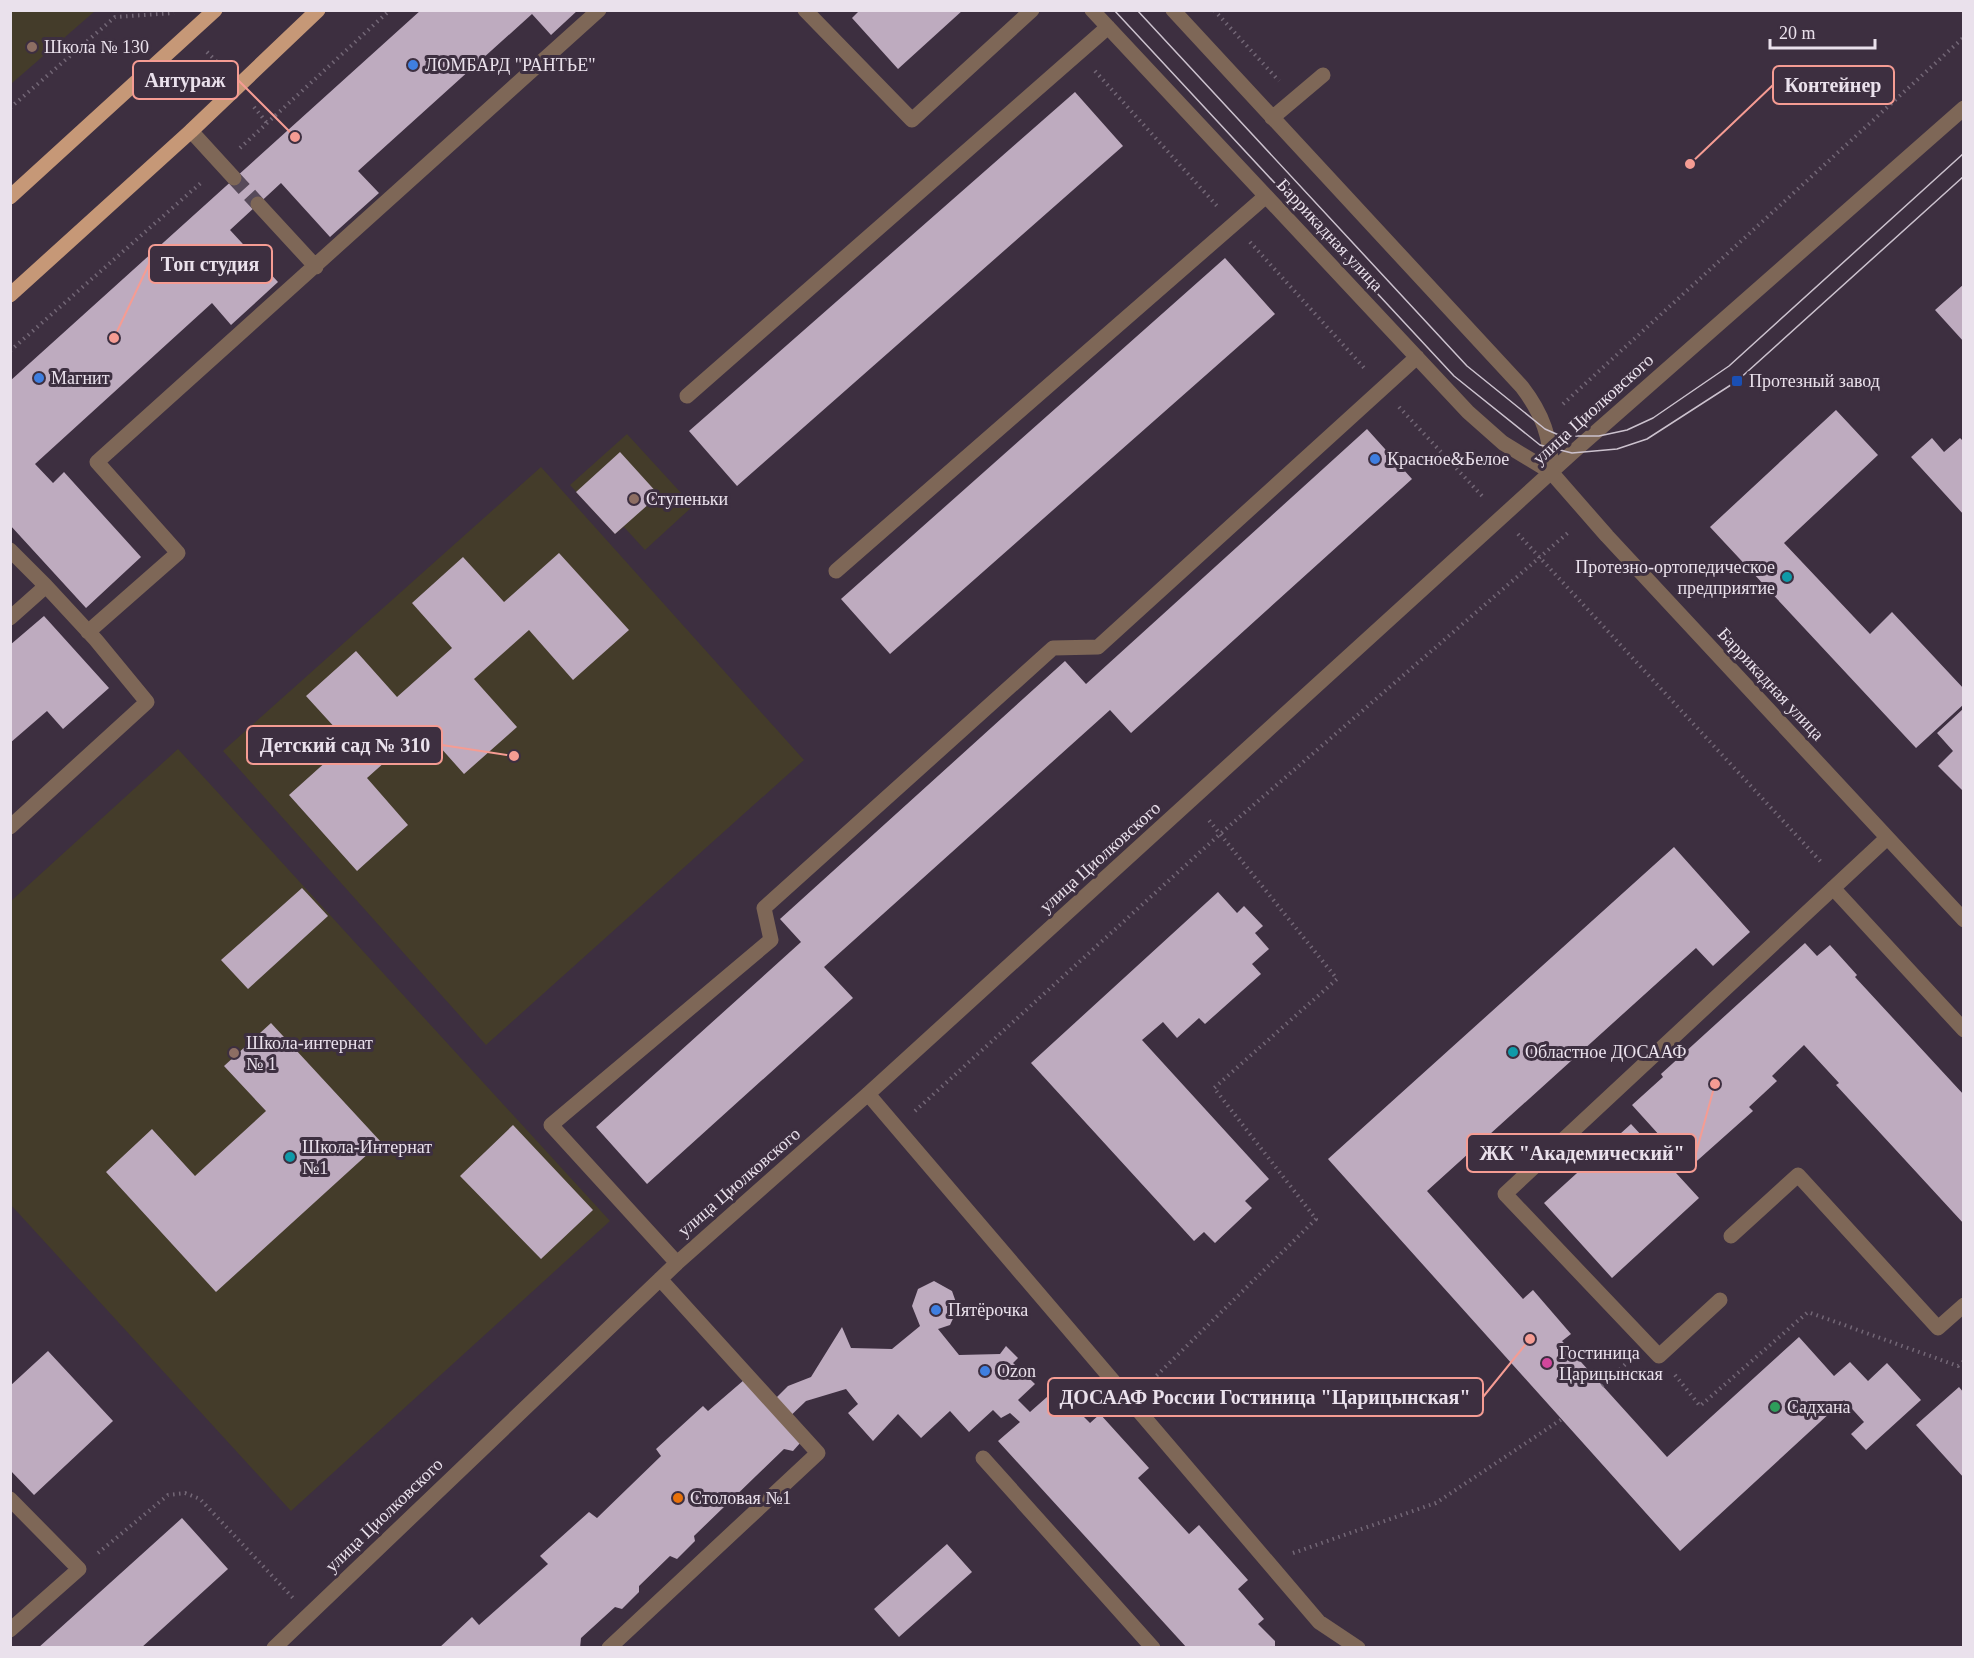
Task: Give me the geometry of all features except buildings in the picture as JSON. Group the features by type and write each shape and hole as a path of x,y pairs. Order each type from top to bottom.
{"main road":[{"path":"10,197 215,10"},
{"path":"10,295 191,131 318,10"}],"street":[{"path":"88,632 178,553 97,462 599,10"},
{"path":"805,10 912,120 1032,10"},
{"name":"Баррикадная улица","path":"1092,10 1468,412 1503,443 1551,472 1588,515 1964,920"},
{"name":"Баррикадная улица","path":"1173,10 1522,387 1537,407 1552,448 1551,472"},
{"path":"687,396 1108,27"},
{"path":"1272,118 1323,75"},
{"name":"улица Циолковского","path":"274,1647 677,1263 868,1094 1551,472 1964,108"},
{"path":"191,131 234,178"},
{"path":"837,571 1266,196"},
{"path":"258,204 316,267"},
{"path":"677,1263 551,1125 771,940 764,908 1053,648 1098,647 1417,357"},
{"path":"10,550 88,632 147,702 10,827"},
{"path":"10,618 46,586"},
{"path":"1720,1300 1659,1356 1505,1194 1887,838"},
{"path":"1837,885 1964,1030"},
{"path":"868,1094 1319,1622 1358,1647"},
{"path":"1731,1236 1798,1175 1938,1328 1964,1305"},
{"path":"609,1647 818,1453 660,1279"},
{"path":"982,1458 1153,1647"},
{"path":"10,1499 79,1569 10,1630"}],"path":[{"path":"10,108 115,17 176,10"},
{"path":"1215,10 1295,100"},
{"path":"190,33 238,85"},
{"path":"1556,396 1564,405 1964,37"},
{"path":"1078,54 1486,500"},
{"path":"897,1128 1220,834 1588,515"},
{"path":"1503,518 1837,885"},
{"path":"1130,1401 1316,1220 1214,1088 1337,979 1192,800"},
{"path":"1659,1356 1700,1406 1808,1312 1958,1366 1964,1361"},
{"path":"1602,1386 1647,1345"},
{"path":"1267,1562 1436,1503 1562,1419"},
{"path":"79,1569 154,1504 168,1495 185,1493 200,1499 309,1614"}],"shaded area":[{"name":"Школа № 130","path":"11,10 95,10 95,11 11,84"},
{"name":"Ступеньки","path":"627,434 693,506 645,550 624,527 615,534 570,485"},
{"path":"541,467 804,760 486,1045 223,751"},
{"name":"Школа-интернат № 1","path":"178,749 610,1221 291,1511 11,1205 11,901"}],"tunnel":[{"path":"234,178 258,204"}],"tram line":[{"path":"1114,10 1454,376 1540,445 1572,453 1617,449 1647,439 1737,381 1964,176"},
{"path":"1137,10 1467,366 1545,429 1561,436 1599,436 1627,430 1653,418 1729,366 1964,153"}],"place":[{"name":"Школа № 130","path":"32,47"},
{"name":"ЛОМБАРД \"РАНТЬЕ\"","path":"413,65"},
{"name":"Антураж","path":"295,137"},
{"name":"Контейнер","path":"1690,164"},
{"name":"Топ студия","path":"114,338"},
{"name":"Магнит","path":"39,378"},
{"name":"Протезный завод","path":"1737,381"},
{"name":"Красное&Белое","path":"1375,459"},
{"name":"Ступеньки","path":"634,499"},
{"name":"Протезно-ортопедическое предприятие","path":"1787,577"},
{"name":"Детский сад № 310","path":"514,756"},
{"name":"Областное ДОСААФ","path":"1513,1052"},
{"name":"Школа-интернат № 1","path":"234,1053"},
{"name":"ЖК \"Академический\"","path":"1715,1084"},
{"name":"Школа-Интернат №1","path":"290,1157"},
{"name":"Пятёрочка","path":"936,1310"},
{"name":"ДОСААФ России Гостиница \"Царицынская\"","path":"1530,1339"},
{"name":"Гостиница Царицынская","path":"1547,1363"},
{"name":"Ozon","path":"985,1371"},
{"name":"Садхана","path":"1775,1407"},
{"name":"Столовая №1","path":"678,1498"}]}
